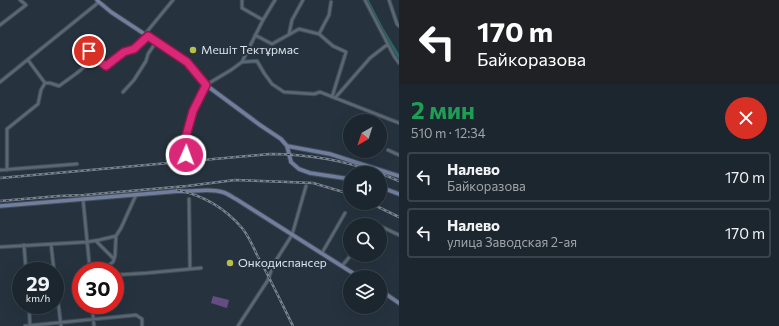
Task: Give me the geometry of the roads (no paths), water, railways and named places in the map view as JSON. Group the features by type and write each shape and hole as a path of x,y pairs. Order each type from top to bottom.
{"street":[{"path":"0,25 26,5 20,0"},
{"path":"84,44 95,58 106,66 124,52 134,49 147,35 173,0"},
{"path":"242,0 242,8 263,20"},
{"path":"186,155 184,143 193,111 206,85 242,62 255,35 275,0"},
{"path":"289,34 292,20 303,0"},
{"path":"365,0 399,63"},
{"path":"389,0 399,26"},
{"path":"0,82 98,1 187,62 206,85 276,136 287,146 330,154 399,176"},
{"path":"319,34 332,2"},
{"path":"255,35 272,44 298,29 319,34 333,46 346,52 333,97"},
{"path":"123,92 134,80 156,42"},
{"path":"333,97 370,58 388,44"},
{"path":"45,83 50,82 59,86 95,58"},
{"path":"28,60 45,83"},
{"path":"242,62 257,61 272,84 284,92 314,94 320,92 399,123"},
{"path":"7,170 7,129 38,104 41,90 45,83"},
{"path":"287,146 291,162 299,169 310,173 343,178"},
{"path":"388,150 399,155"},
{"path":"0,170 77,164"},
{"path":"238,326 268,280 273,265 292,235 306,186"},
{"path":"0,206 206,190 222,192 236,199 348,270"},
{"path":"387,190 399,194"},
{"path":"113,262 115,256 116,236 136,195"},
{"path":"84,199 89,262"},
{"path":"189,199 190,269"},
{"path":"322,253 346,213"},
{"path":"387,229 399,235"},
{"path":"0,247 87,242 116,236"},
{"path":"95,241 114,259"},
{"path":"51,244 53,262"},
{"path":"24,245 25,262"},
{"path":"342,266 345,262"},
{"path":"124,274 200,268"},
{"path":"387,295 399,303"},
{"path":"29,314 30,326"},
{"path":"60,314 61,324"},
{"path":"93,314 94,326"},
{"path":"25,326 61,324 136,315 142,319 142,326"}],"waterway":[{"path":"367,0 399,57"}],"railway":[{"path":"0,178 270,154 298,155 339,161 357,166"},
{"path":"387,176 399,181"},
{"path":"0,201 187,186 235,180 313,183 343,192"},
{"path":"177,190 195,195 212,203 228,214 242,228 271,281 293,326"},
{"path":"384,210 399,217"}],"place":[{"name":"Мешіт Тектұрмас","path":"193,50"},
{"name":"Онкодиспансер","path":"230,263"}]}
